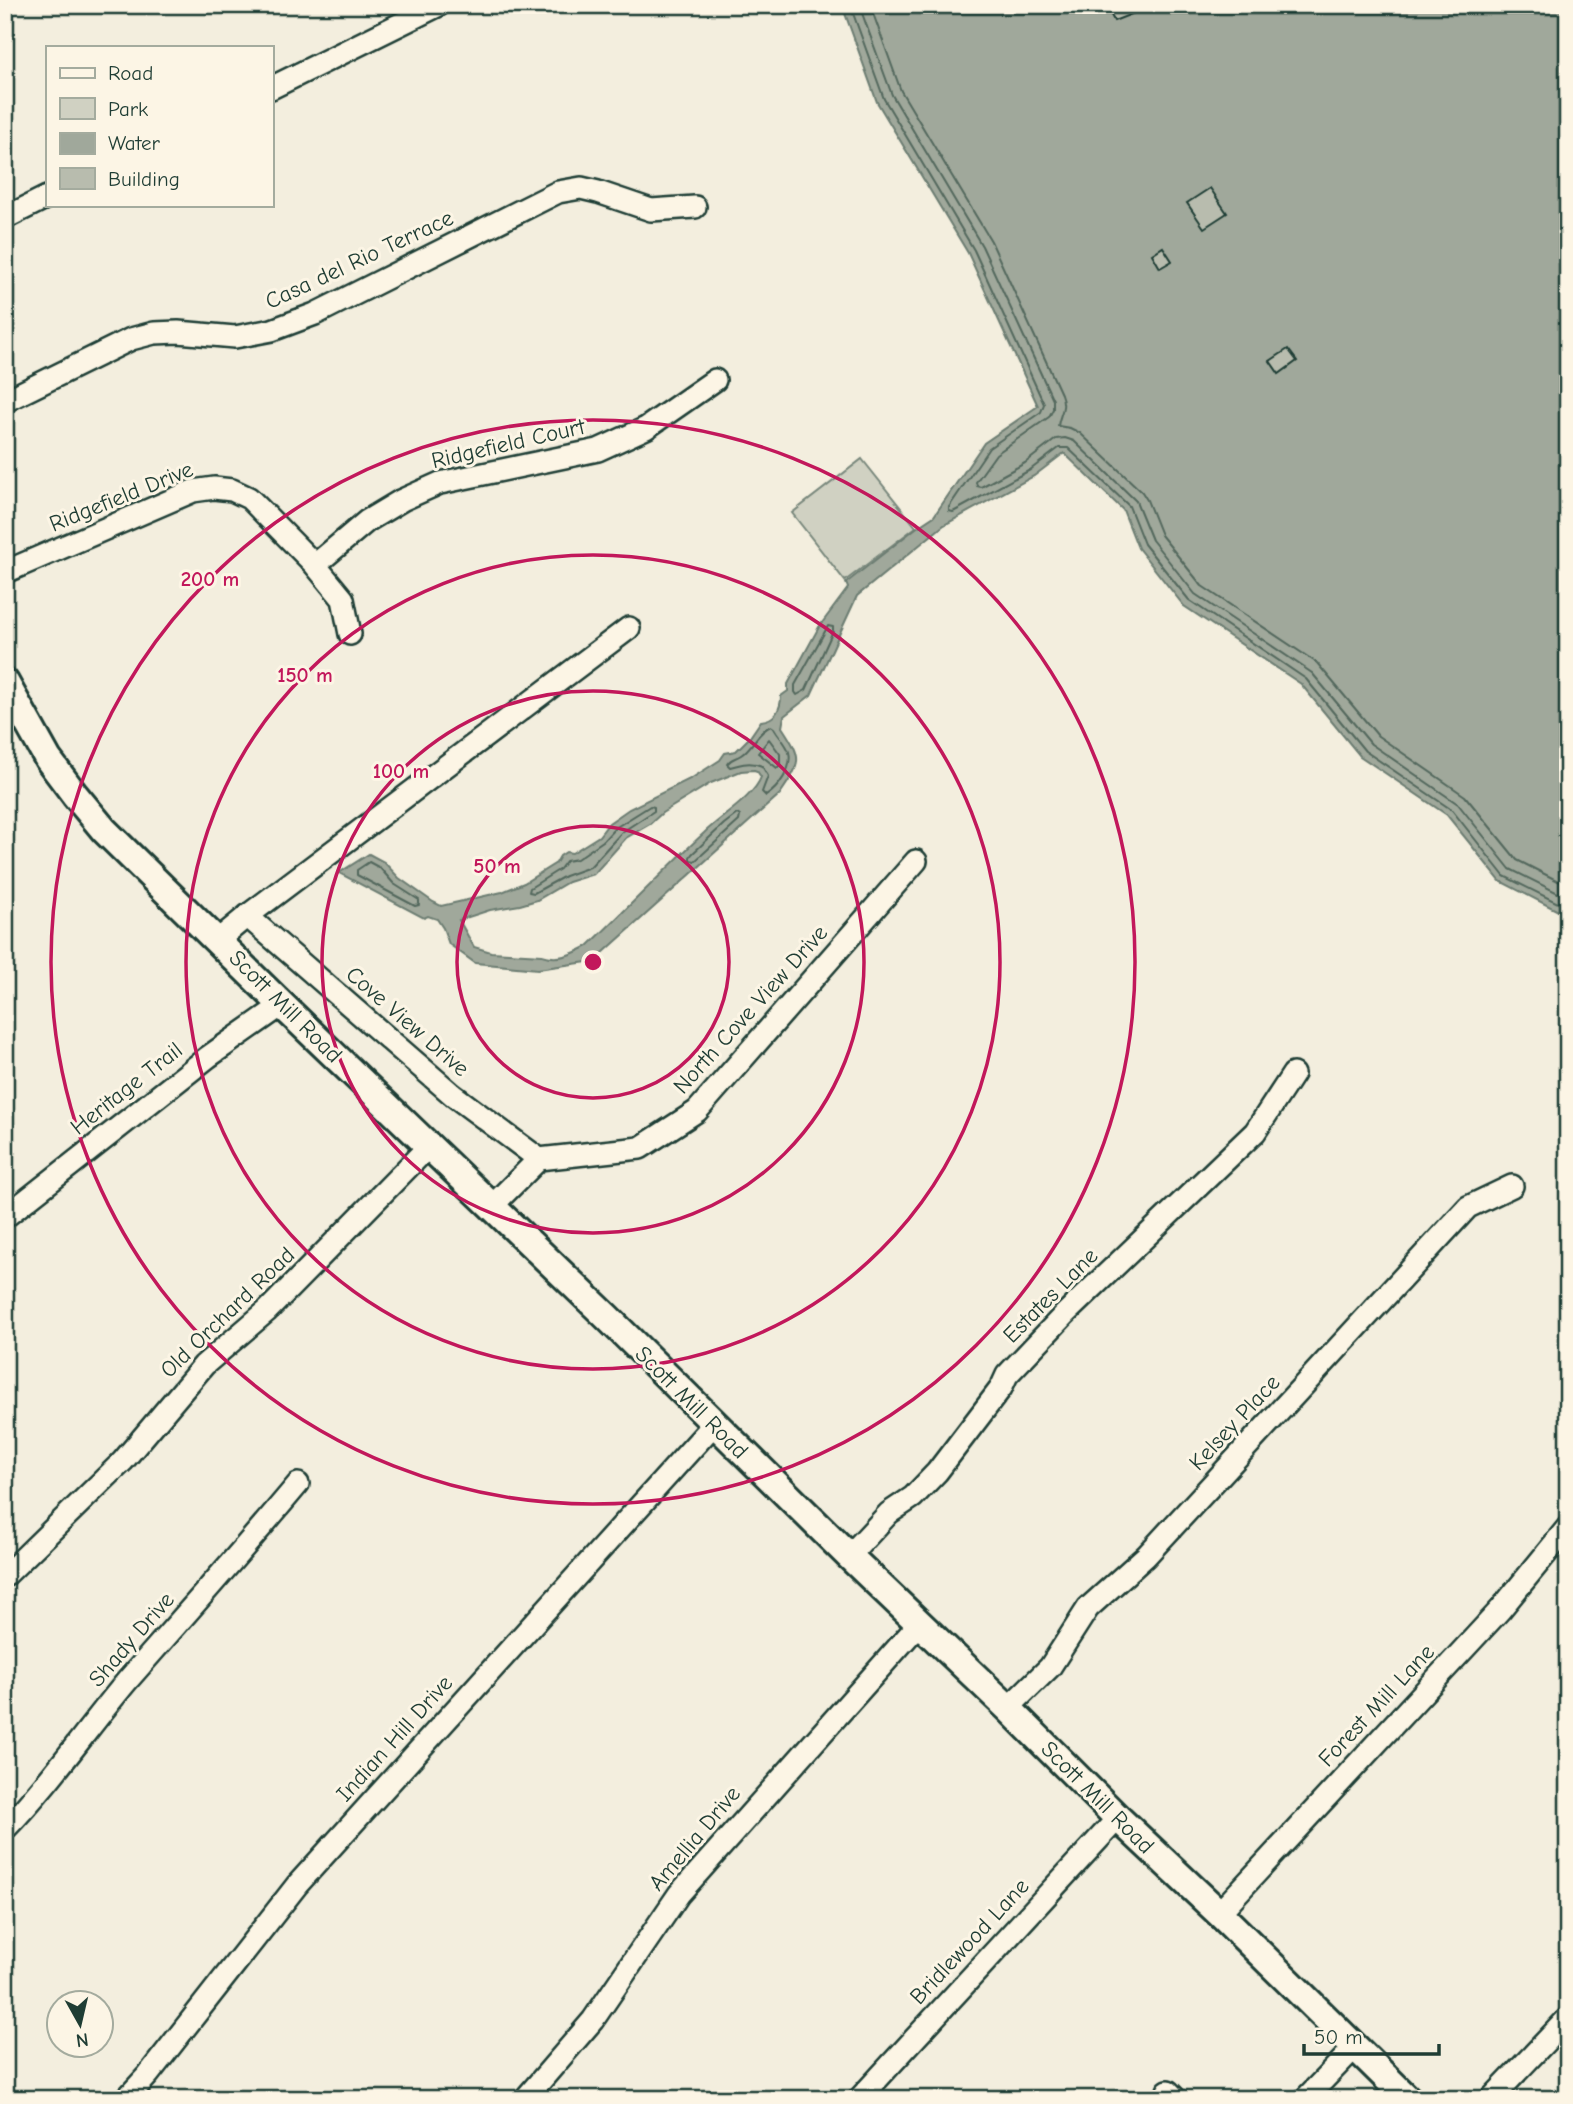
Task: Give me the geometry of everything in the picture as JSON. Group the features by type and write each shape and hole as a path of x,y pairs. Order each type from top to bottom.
{"street":[{"path":"273,87 439,5"},
{"name":"Casa del Rio Terrace","path":"5,401 131,339 154,333 178,332 234,337 272,330 315,314 558,192 581,188 598,191 651,210 695,207"},
{"path":"5,218 46,198"},
{"name":"Ridgefield Court","path":"314,565 367,521 402,499 440,483 598,450 646,428 715,380"},
{"name":"Ridgefield Drive","path":"5,572 193,491 214,488 232,490 249,498 314,565"},
{"path":"314,565 343,598 350,634"},
{"path":"218,940 629,628"},
{"name":"Scott Mill Road","path":"7,691 48,759 104,830 1408,2099"},
{"name":"North Cove View Drive","path":"539,1159 640,1147 697,1111 916,861"},
{"name":"Cove View Drive","path":"247,916 453,1095 539,1159"},
{"name":"Heritage Trail","path":"5,1217 208,1056 282,1004"},
{"name":"Estates Lane","path":"849,1556 888,1513 913,1497 937,1472 1001,1388 1007,1375 1040,1340 1255,1132 1293,1074"},
{"name":"Old Orchard Road","path":"5,1576 123,1461 204,1365 267,1311 429,1146"},
{"path":"492,1206 539,1159"},
{"name":"Kelsey Place","path":"1008,1708 1051,1667 1088,1608 1146,1556 1468,1208 1512,1186"},
{"name":"Indian Hill Drive","path":"126,2099 148,2075 297,1885 714,1424"},
{"name":"Shady Drive","path":"5,1829 55,1772 126,1682 298,1485"},
{"name":"Forest Mill Lane","path":"1219,1913 1500,1610 1568,1527"},
{"name":"Amellia Drive","path":"525,2099 593,2021 679,1894 919,1624"},
{"name":"Bridlewood Lane","path":"859,2099 1118,1818"},
{"path":"1490,2099 1568,2018"},
{"path":"1305,2099 1355,2047"}],"green space":[{"path":"862,459 916,527 845,581 792,513"}],"water":[{"path":"842,5 1568,5 1568,916 1500,881 1447,815 1360,756 1301,684 1184,606 1138,548 1123,510 1064,453 1034,476 944,525 857,596 811,695 784,716 782,727 794,746 797,760 793,775 780,794 594,961 538,969 475,963 449,944 437,919 428,916 424,918 339,873 369,854 384,862 399,878 441,906 502,892 524,883 556,863 566,852 572,853 599,836 609,823 629,809 692,778 720,760 725,753 736,751 761,721 776,713 781,696 788,691 788,684 819,627 848,588 846,583 934,516 984,443 1038,406 968,253 877,102","holes":["741,771 757,771 761,777 751,792 689,847 588,946 560,957 491,952 474,947 459,920 537,900 568,882 594,874 626,838 650,824 662,813 711,783"]}],"building":[{"path":"1116,5 1152,6 1114,21 1108,9"},
{"path":"1210,188 1227,213 1204,228 1187,203"},
{"path":"1163,247 1172,261 1160,268 1152,254"},
{"path":"1288,349 1297,361 1279,374 1270,361"}]}
